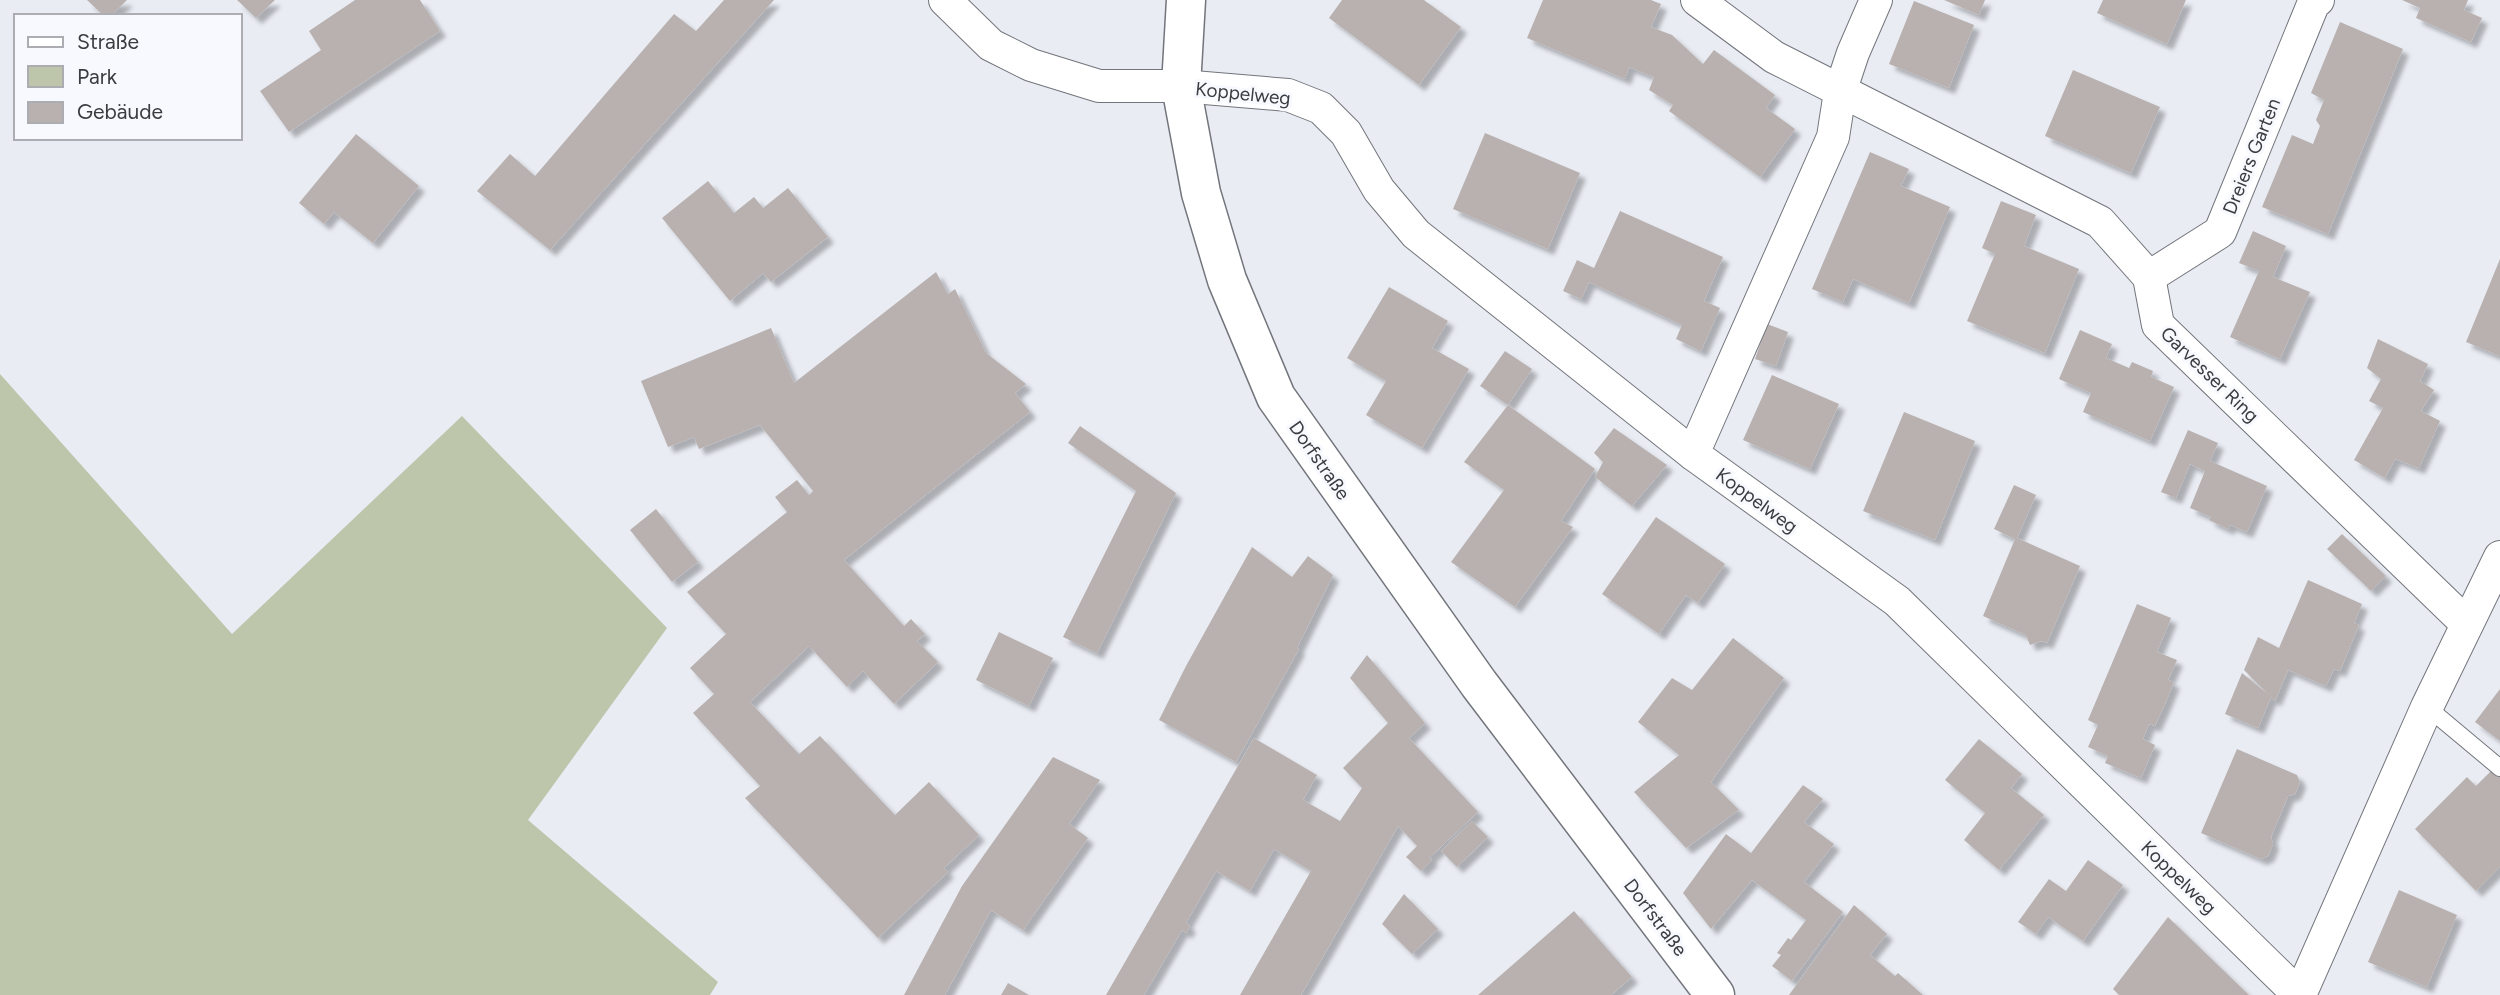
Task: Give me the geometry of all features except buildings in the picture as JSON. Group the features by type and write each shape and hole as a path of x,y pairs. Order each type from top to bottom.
{"street":[{"path":"945,0 991,45 1031,65 1100,86 1181,86"},
{"name":"Dorfstraße","path":"1186,0 1181,86 1201,193 1223,267 1276,397 1479,684 1715,995"},
{"path":"1697,0 1774,57 2100,222 2149,277"},
{"path":"1693,453 1833,137 1840,92 1853,53 1876,0"},
{"name":"Dreiers Garten","path":"2149,277 2220,232 2315,1"},
{"name":"Koppelweg","path":"1181,86 1288,95 1321,108 1346,133 1379,190 1416,234 1693,453 1897,601 2300,995"},
{"name":"Garvesser Ring","path":"2149,277 2158,325 2467,624"},
{"path":"2300,995 2427,707 2500,557"}],"lane":[{"path":"2427,707 2500,768"}],"green space":[{"path":"0,374 232,634 462,416 667,628 528,820 718,982 710,995 0,995"}]}
